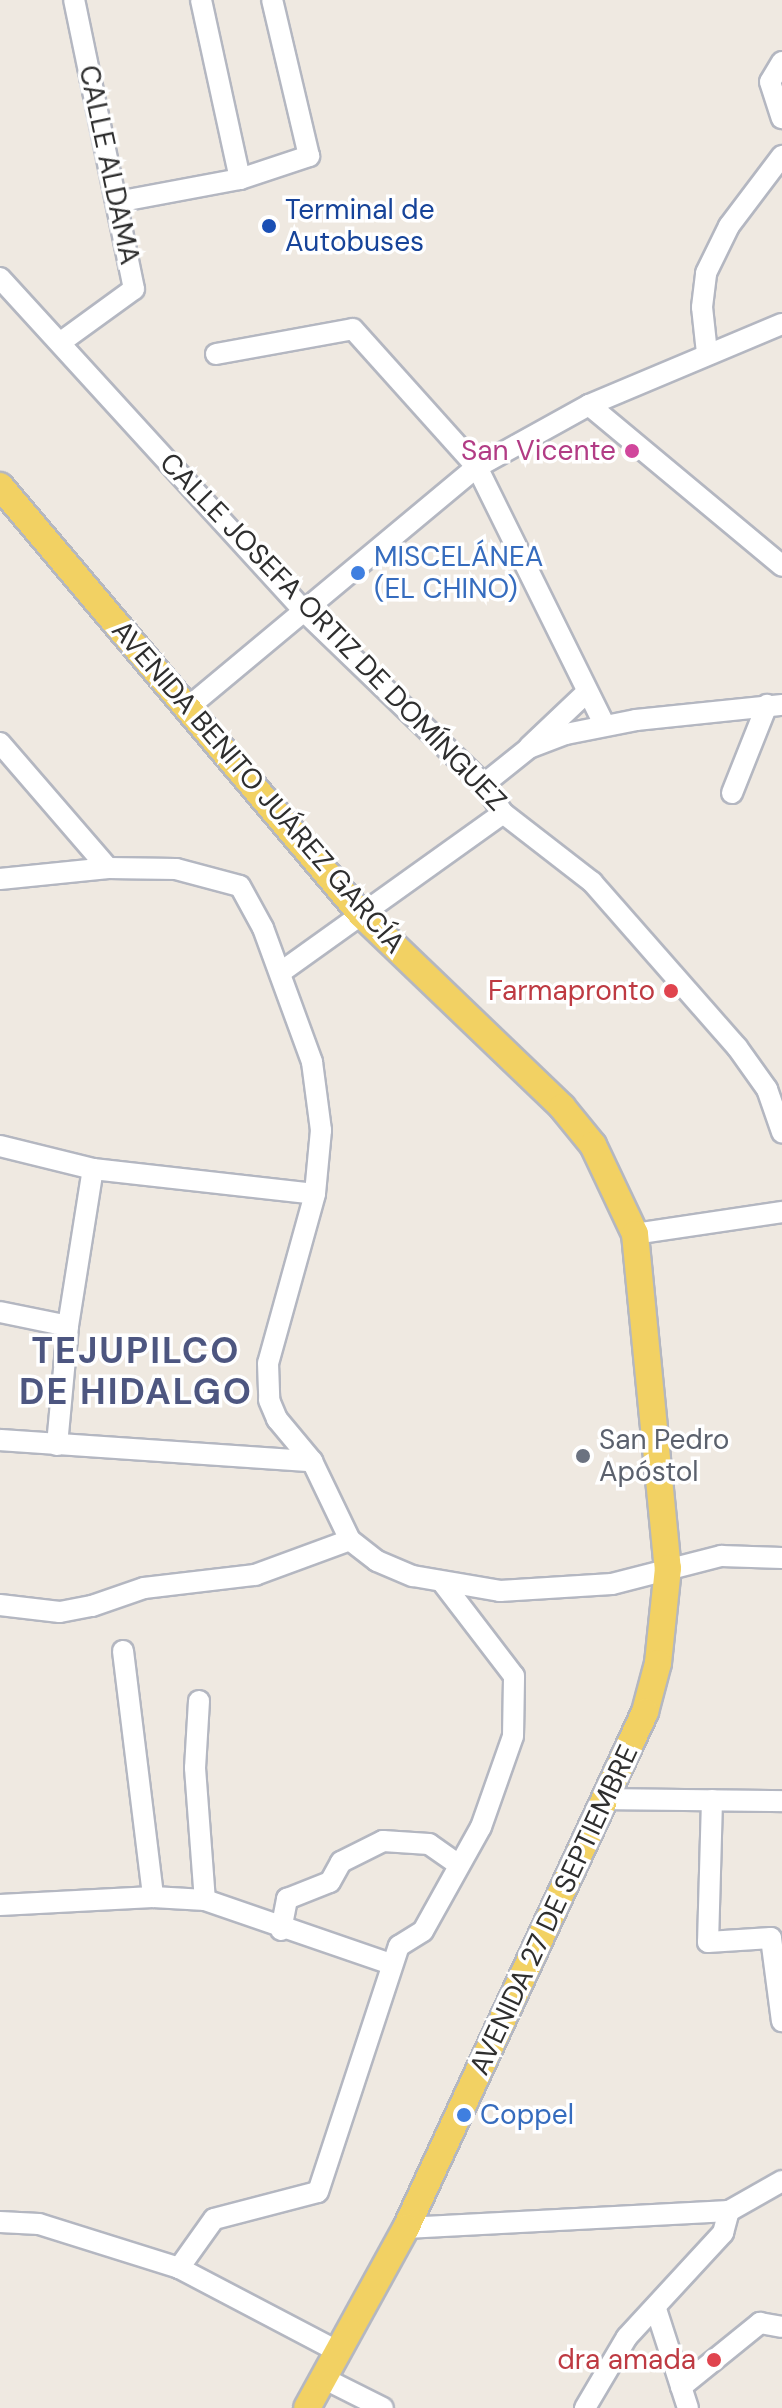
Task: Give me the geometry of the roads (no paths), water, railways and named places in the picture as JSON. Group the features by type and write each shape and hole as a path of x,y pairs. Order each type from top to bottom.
{"main road":[{"name":"AVENIDA BENITO JUÁREZ GARCÍA","path":"0,486 185,710 361,914 562,1107 593,1145 635,1234 668,1568"},
{"name":"AVENIDA 27 DE SEPTIEMBRE","path":"307,2408 406,2228 608,1799 645,1712 658,1663 668,1568"}],"street":[{"name":"CALLE ALDAMA","path":"61,342 134,289 74,0"},
{"path":"201,0 240,179"},
{"path":"117,202 240,179 309,156 272,0"},
{"path":"782,62 770,82 782,118"},
{"path":"707,353 702,307 706,273 729,226 782,156"},
{"name":"CALLE JOSEFA ORTIZ DE DOMÍNGUEZ","path":"0,278 305,612 484,784 503,813 592,882 737,1047 767,1089 782,1132"},
{"path":"185,710 477,467 589,405 782,324"},
{"path":"216,354 353,329 477,467 604,724"},
{"path":"589,405 782,566"},
{"path":"484,784 529,748 587,692"},
{"path":"529,748 604,724 775,705"},
{"path":"732,793 775,705"},
{"path":"0,743 108,868"},
{"path":"281,972 503,813"},
{"path":"0,879 108,868 176,869 240,886 281,972 318,1094 315,1194 268,1363 269,1400 277,1419 312,1461 350,1540 377,1561 443,1583 551,1591 612,1584 721,1556 782,1558"},
{"path":"0,1146 93,1169 315,1194"},
{"path":"57,1445 68,1326 93,1169"},
{"path":"635,1234 782,1212"},
{"path":"0,1312 68,1326"},
{"path":"0,1440 312,1461"},
{"path":"0,1605 60,1612 92,1606 144,1588 255,1575 350,1540"},
{"path":"179,2268 214,2219 318,2192 399,1946 423,1931 481,1827 513,1736 514,1676 443,1583"},
{"path":"123,1651 153,1897"},
{"path":"199,1701 195,1768 205,1900"},
{"path":"608,1799 782,1801"},
{"path":"712,1800 708,1942 771,1938 782,2021"},
{"path":"281,1930 287,1899 330,1882 341,1862 383,1841 429,1844 458,1864"},
{"path":"0,1905 153,1897 205,1900 281,1930 391,1964"},
{"path":"406,2228 729,2211 782,2181"},
{"path":"585,2408 627,2337 723,2233 729,2211"},
{"path":"0,2222 39,2224 179,2268 339,2352"},
{"path":"656,2309 688,2408"},
{"path":"681,2387 760,2323 782,2327"},
{"path":"323,2378 383,2408"}],"place":[{"name":"Terminal de Autobuses","path":"269,226"},
{"name":"San Vicente","path":"632,451"},
{"name":"MISCELÁNEA (EL CHINO)","path":"358,573"},
{"name":"Farmapronto","path":"671,991"},
{"name":"San Pedro Apóstol","path":"583,1456"},
{"name":"Coppel","path":"464,2115"},
{"name":"dra amada","path":"714,2360"}],"district":[{"name":"TEJUPILCO DE HIDALGO","path":"136,1370"}]}
